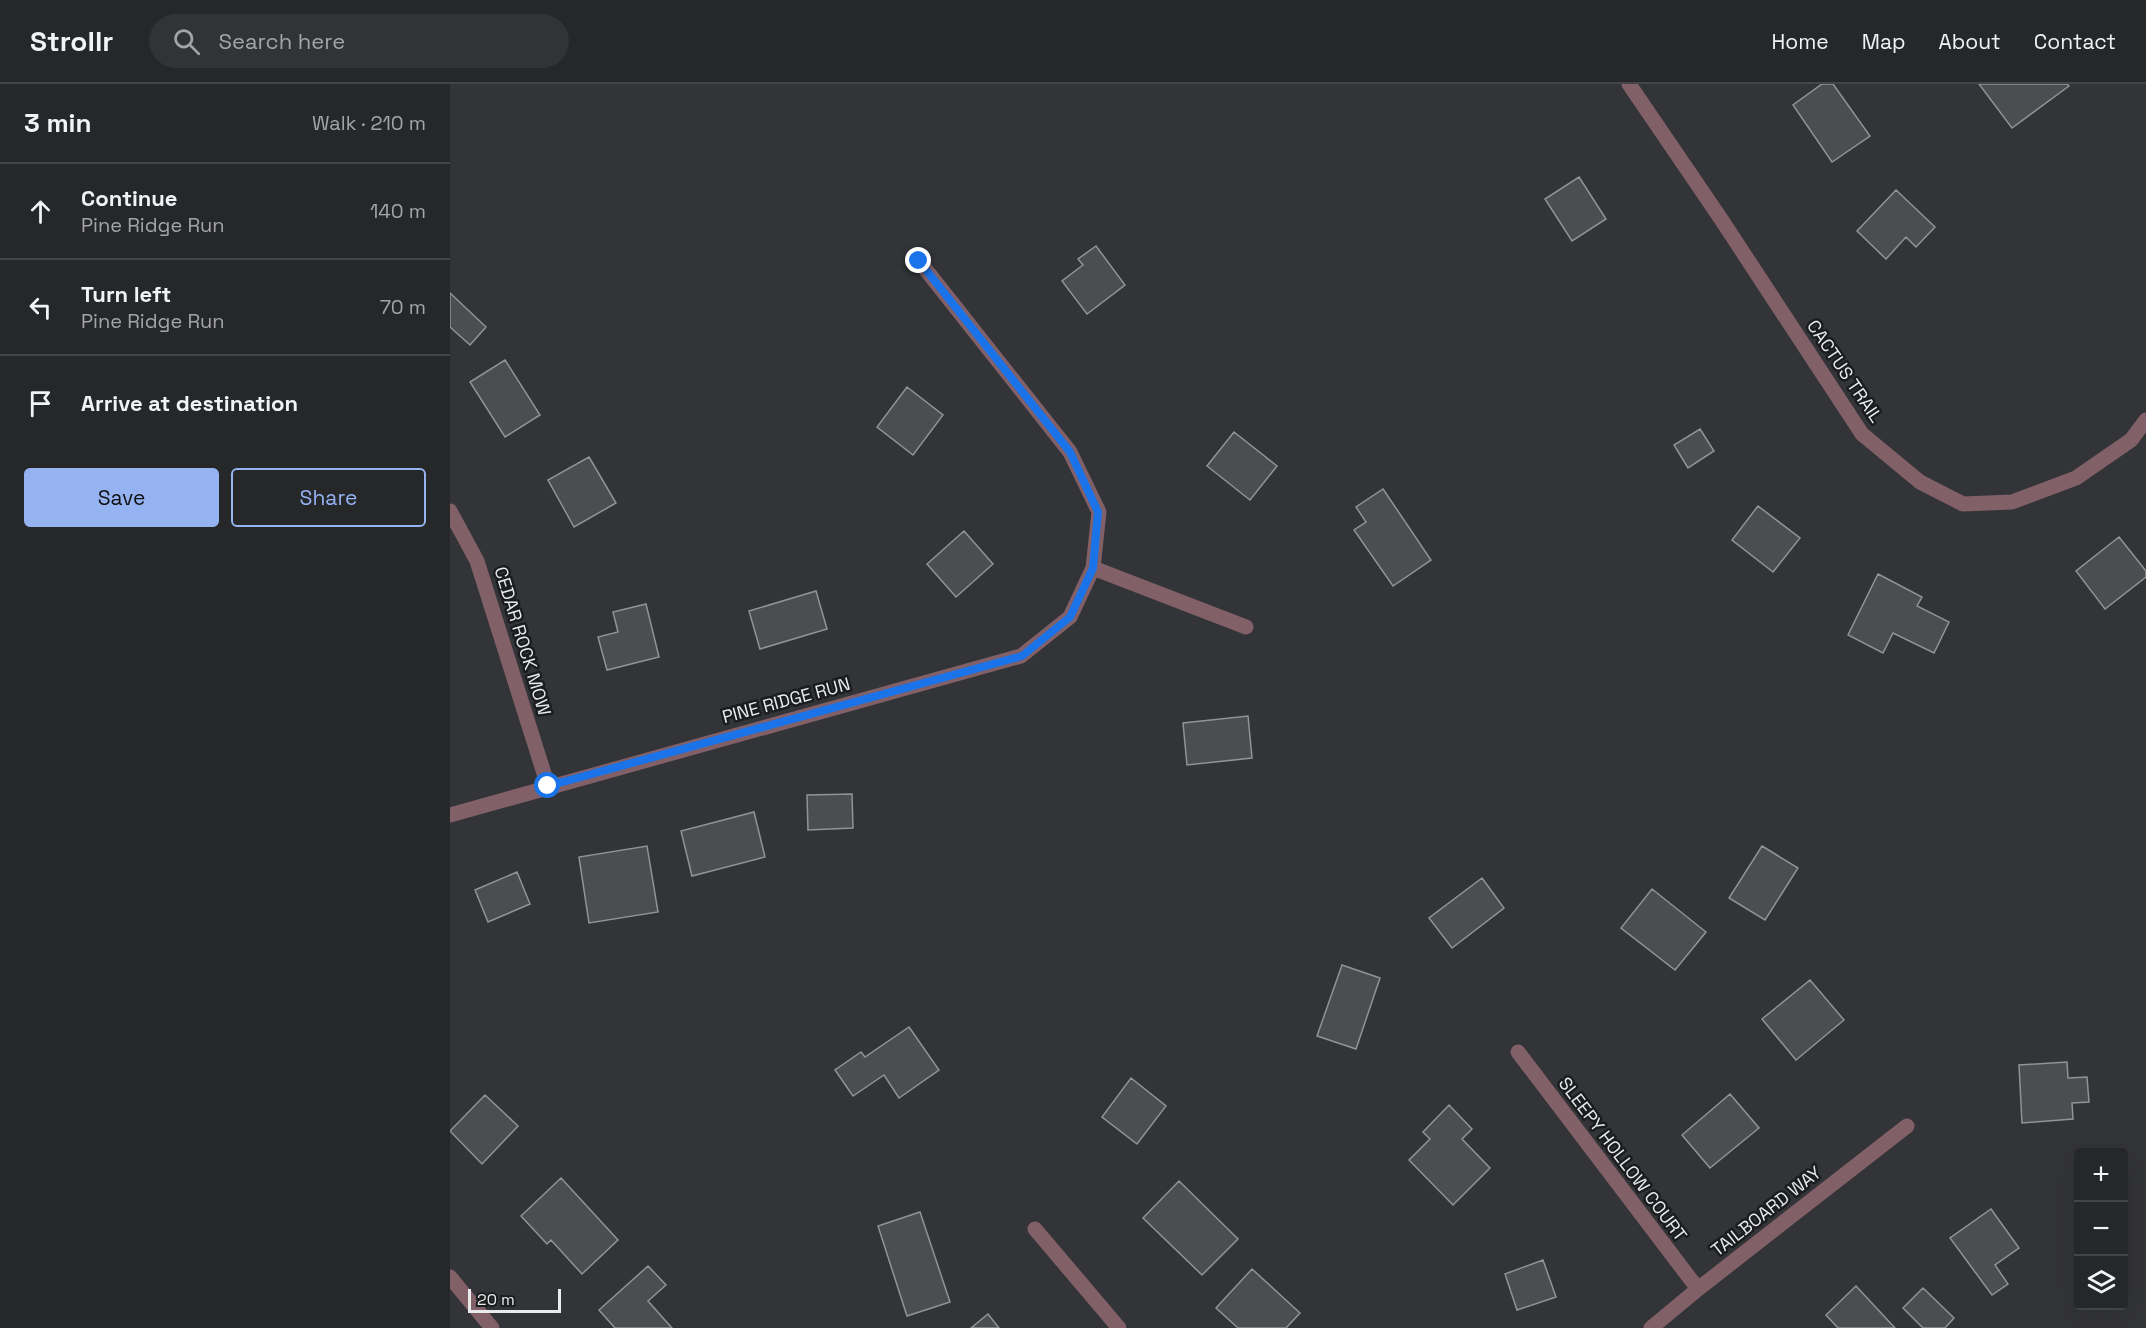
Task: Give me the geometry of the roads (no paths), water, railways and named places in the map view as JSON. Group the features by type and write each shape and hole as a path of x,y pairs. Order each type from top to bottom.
{"street":[{"name":"CACTUS TRAIL","path":"1629,84 1862,434 1920,482 1963,504 2012,502 2076,478 2131,440 2146,420"},
{"name":"PINE RIDGE RUN","path":"450,816 548,786 1022,656 1070,617 1093,568 1098,512 1070,452 919,261"},
{"name":"CEDAR ROCK MOW","path":"450,511 477,561 548,786"},
{"path":"1093,568 1246,627"},
{"name":"SLEEPY HOLLOW COURT","path":"1518,1052 1698,1289"},
{"name":"TAILBOARD WAY","path":"1651,1328 1907,1126"},
{"path":"1035,1229 1119,1328"},
{"path":"450,1277 492,1328"}]}
